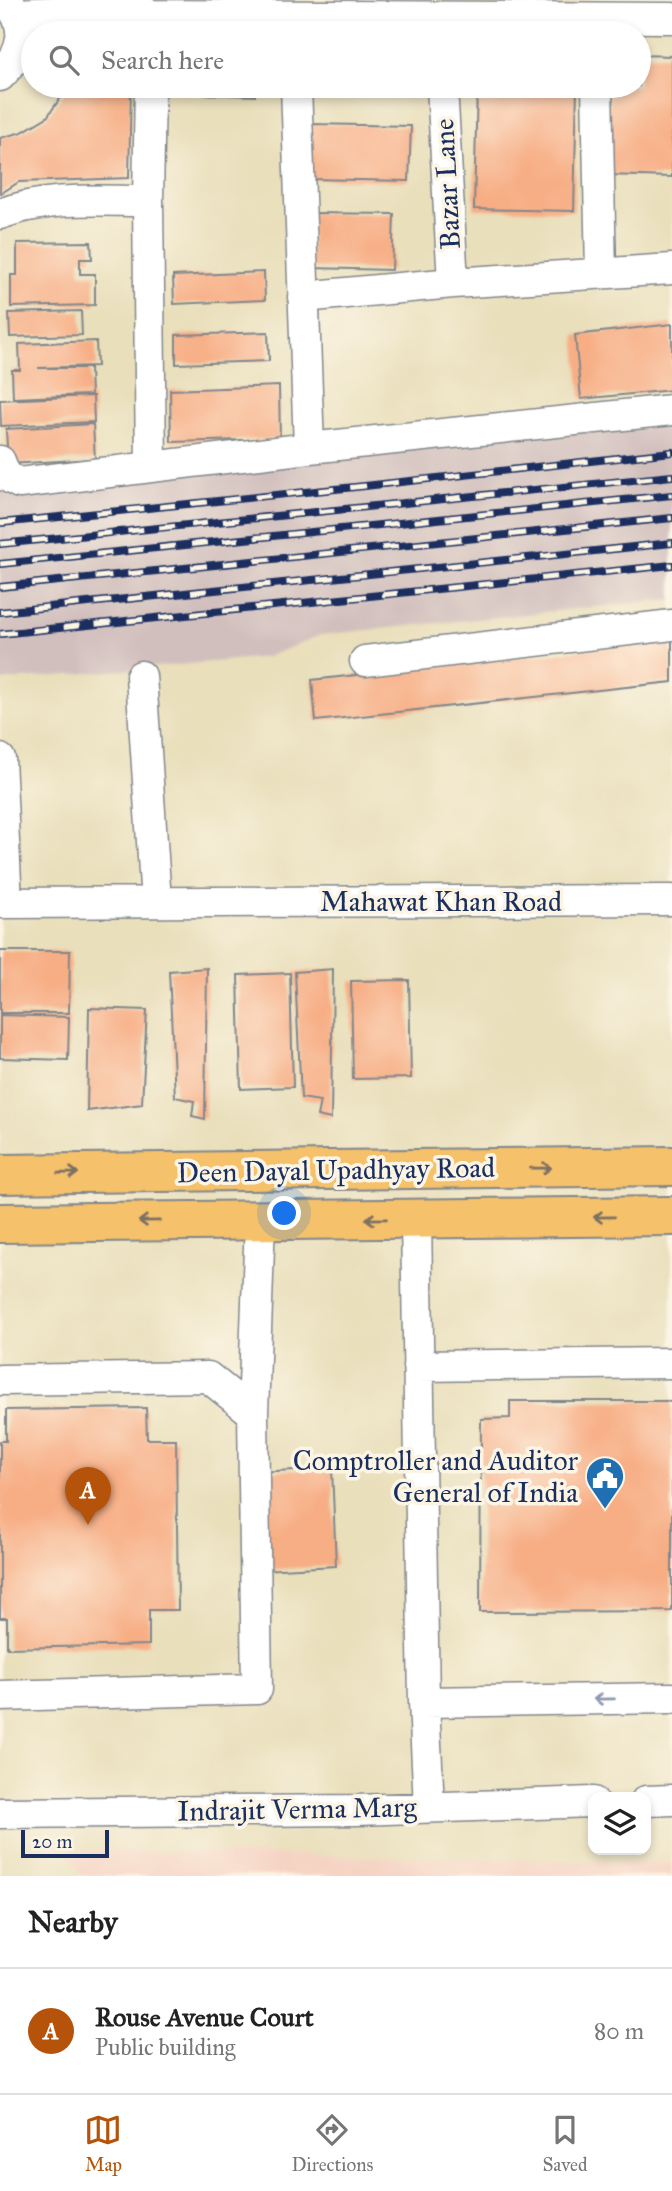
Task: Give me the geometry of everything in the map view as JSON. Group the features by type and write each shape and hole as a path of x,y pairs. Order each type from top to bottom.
{"main road":[{"name":"Deen Dayal Upadhyay Road","path":"0,1174 672,1166"},
{"name":"Deen Dayal Upadhyay Road","path":"0,1223 672,1216"}],"street":[{"path":"0,76 12,64 21,46 15,16 128,8 151,16 672,18"},
{"path":"150,98 148,201 151,466"},
{"path":"296,98 309,448"},
{"name":"Bazar Lane","path":"443,98 453,283"},
{"path":"597,98 601,273"},
{"path":"0,214 49,201 148,201"},
{"path":"303,297 453,283 672,269"},
{"path":"0,461 6,476 19,483 309,448 672,410"},
{"path":"366,661 672,625"},
{"path":"141,676 156,902"},
{"path":"0,759 3,903"},
{"name":"Mahawat Khan Road","path":"3,903 672,900"},
{"path":"416,1219 424,1702 429,1807"},
{"path":"0,1696 257,1689 253,1413 260,1220"},
{"path":"418,1366 672,1363"},
{"path":"0,1380 208,1377 253,1413"},
{"path":"424,1702 672,1698"},
{"path":"651,1801 672,1800"},
{"name":"Indrajit Verma Marg","path":"0,1813 357,1810 588,1802"}],"shaded area":[{"path":"672,417 672,599 320,635 267,657 0,681 0,490"},
{"path":"66,1850 672,1863 672,1876 82,1876"}],"building":[{"path":"651,55 672,56 672,177 607,175 609,98 651,98"},
{"path":"60,98 131,98 129,178 19,182 0,194 0,138 22,132 47,117"},
{"path":"477,98 577,98 574,211 474,209"},
{"path":"311,124 411,126 409,181 309,179"},
{"path":"312,213 394,214 392,270 311,268"},
{"path":"91,242 92,259 80,259 80,274 95,274 95,305 11,307 11,275 17,275 17,243"},
{"path":"264,272 265,300 174,304 173,276"},
{"path":"81,311 82,335 10,337 9,313"},
{"path":"672,324 672,390 581,399 575,335"},
{"path":"268,332 269,361 176,364 176,335"},
{"path":"96,341 97,366 38,368 90,368 91,395 13,398 12,370 20,370 19,344"},
{"path":"279,386 280,439 171,442 170,390"},
{"path":"93,396 94,422 1,426 0,400"},
{"path":"93,424 95,459 8,464 6,429"},
{"path":"672,640 672,682 316,721 312,680"},
{"path":"0,951 70,951 69,1013 0,1013"},
{"path":"207,968 205,1119 192,1116 194,1101 175,1097 169,971"},
{"path":"333,969 331,1119 317,1116 320,1101 301,1098 295,972"},
{"path":"290,973 293,1087 241,1089 238,975"},
{"path":"409,980 411,1078 353,1079 351,981"},
{"path":"89,1008 147,1010 142,1104 87,1111"},
{"path":"0,1015 69,1017 68,1060 0,1058"},
{"path":"510,1401 672,1401 672,1611 480,1612 481,1419 510,1418"},
{"path":"146,1408 147,1439 176,1439 178,1610 149,1610 149,1645 7,1648 7,1618 0,1618 0,1441 6,1441 6,1410"},
{"path":"332,1468 336,1566 262,1570 257,1472"}],"railway":[{"path":"0,523 672,452"},
{"path":"0,544 672,476"},
{"path":"0,564 672,495"},
{"path":"0,587 672,518"},
{"path":"0,612 672,543"},
{"path":"0,634 672,565"}],"place":[{"name":"Comptroller and Auditor General of India","path":"605,1510"},
{"name":"Rouse Avenue Court","path":"88,1525"}]}
